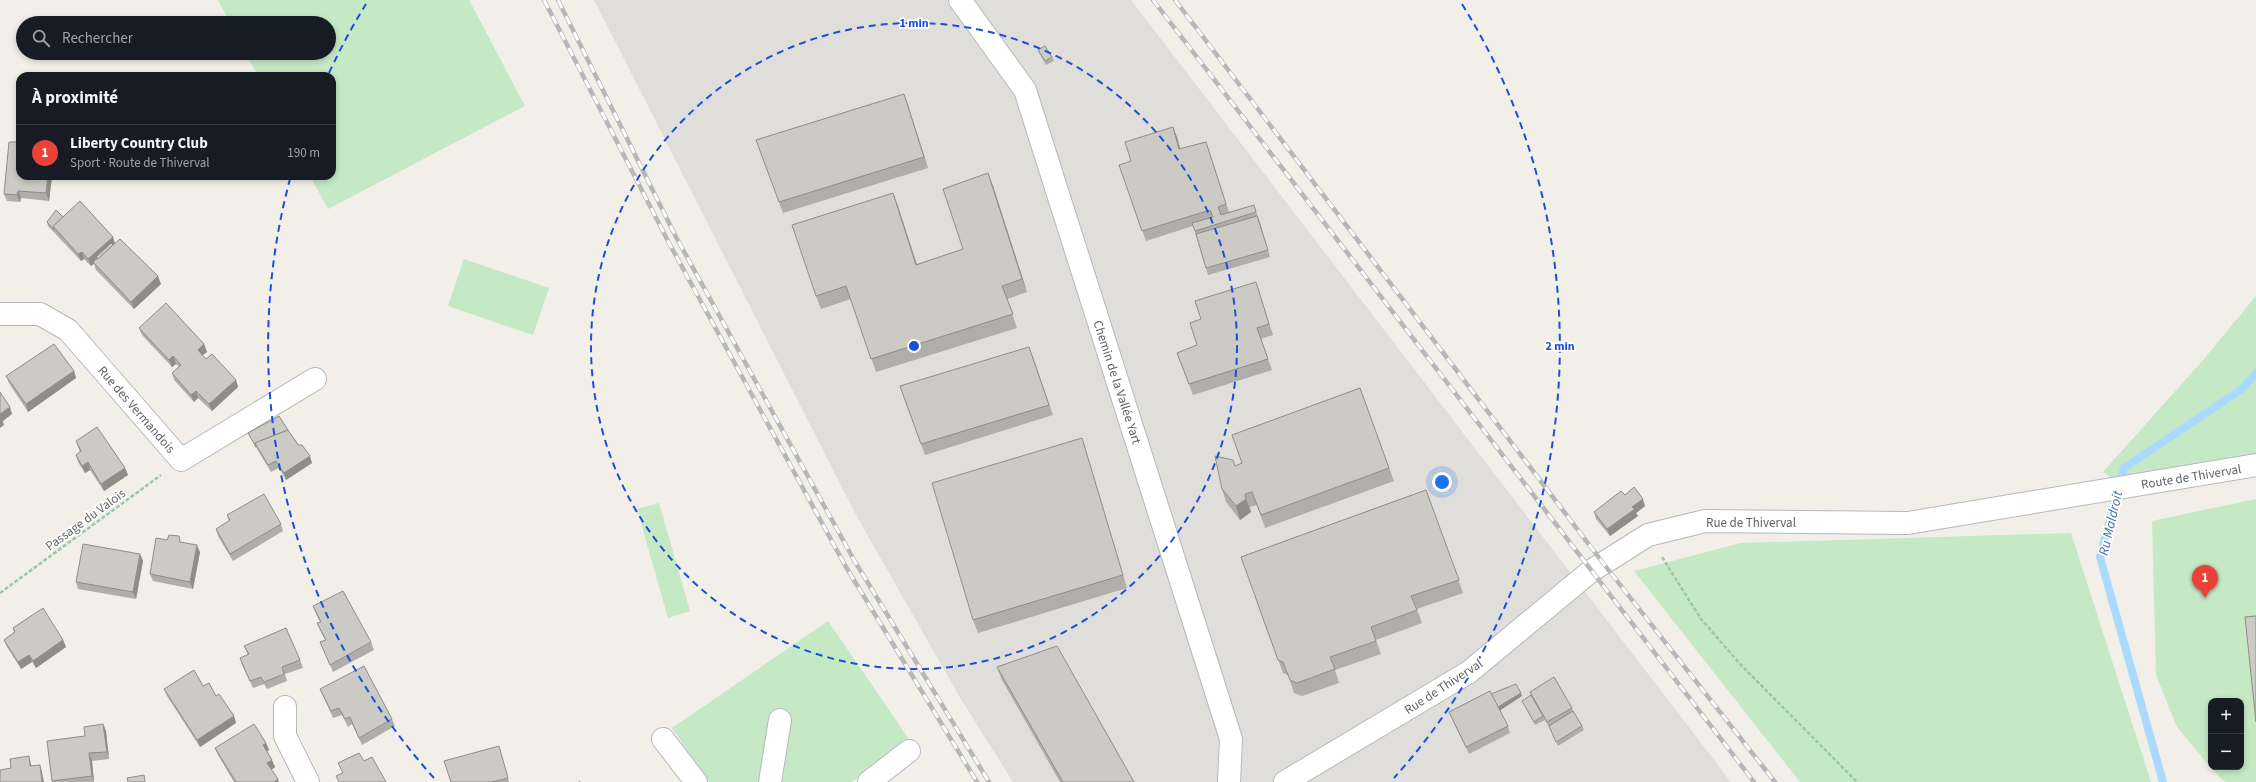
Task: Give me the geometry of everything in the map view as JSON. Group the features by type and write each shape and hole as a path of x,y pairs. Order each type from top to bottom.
{"street":[{"name":"Chemin de la Vallée Yart","path":"960,0 1025,90 1231,739 1229,782"},
{"name":"Rue des Vermandois","path":"0,314 40,314 68,330 181,460 315,379"},
{"name":"Route de Thiverval","path":"2125,487 2256,465"},
{"name":"Rue de Thiverval","path":"1285,782 1469,672 1591,571 1648,535 1704,521 1908,523 2125,487"},
{"path":"285,707 285,736 308,782"},
{"path":"770,782 780,720"},
{"path":"663,739 696,782"},
{"path":"869,782 909,751"}],"path":[{"name":"Passage du Valois","path":"0,594 181,460"},
{"path":"1648,535 1701,619 1741,665 1857,782"}],"shaded area":[{"path":"594,0 1131,0 1731,782 1013,782 959,696 856,515"}],"green space":[{"path":"218,0 469,0 525,106 328,209 312,180 336,180 336,72 256,72 250,60 336,60 336,16 226,16"},
{"path":"464,259 549,288 533,335 448,306"},
{"path":"2256,296 2256,465 2125,487 2103,472 2204,359"},
{"path":"2256,499 2256,782 2225,782 2213,770 2244,770 2244,698 2208,698 2208,764 2177,727 2156,675 2152,521"},
{"path":"659,503 690,611 668,618 637,509"},
{"path":"2071,533 2151,782 1800,782 1634,571 1741,543"},
{"path":"828,621 911,742 852,782 709,782 672,728"}],"building":[{"path":"1045,46 1052,57 1045,61 1038,50"},
{"path":"904,94 924,157 779,202 756,140"},
{"path":"1173,127 1179,149 1206,142 1226,204 1218,207 1221,215 1254,205 1256,212 1195,231 1192,223 1213,217 1210,210 1142,231 1119,165 1131,161 1125,142"},
{"path":"9,142 16,142 16,180 48,180 46,193 18,191 17,195 4,194"},
{"path":"988,173 1022,279 1002,286 1013,314 871,359 846,286 816,296 792,225 893,193 916,265 963,249 943,189"},
{"path":"80,201 113,237 88,259 82,252 78,254 53,226"},
{"path":"56,210 63,217 53,226 54,230 47,222"},
{"path":"1257,216 1268,250 1206,268 1196,234"},
{"path":"120,239 158,276 131,302 93,262"},
{"path":"111,243 113,245 98,259 96,257"},
{"path":"1256,282 1269,324 1257,328 1268,359 1189,384 1177,353 1197,345 1190,323 1201,319 1195,301"},
{"path":"166,303 204,344 198,350 206,359 212,354 236,380 209,404 196,391 191,395 172,373 181,365 173,356 169,360 139,328"},
{"path":"54,344 74,371 26,404 6,376"},
{"path":"1029,347 1049,405 921,444 900,386"},
{"path":"1360,388 1389,468 1261,515 1252,492 1245,494 1246,499 1236,506 1222,489 1215,456 1233,460 1235,466 1242,463 1232,435"},
{"path":"0,392 10,407 0,414"},
{"path":"279,416 288,430 255,443 256,447 248,433"},
{"path":"97,427 125,468 101,484 88,462 82,466 76,455 81,451 76,441"},
{"path":"288,430 298,445 302,445 310,456 284,473 276,461 268,465 255,443"},
{"path":"1082,438 1123,575 973,620 932,483"},
{"path":"1634,487 1643,499 1632,507 1635,509 1607,529 1594,512 1621,491 1625,495"},
{"path":"1426,490 1459,580 1411,596 1417,610 1371,627 1376,641 1330,657 1335,669 1297,683 1290,680 1283,662 1278,660 1241,557"},
{"path":"264,494 281,524 230,554 216,529 230,520 227,515"},
{"path":"169,535 179,536 180,542 197,545 190,582 150,574 156,538 167,540"},
{"path":"83,544 140,554 133,592 76,582"},
{"path":"343,591 371,642 330,665 320,642 326,640 317,623 321,622 313,606"},
{"path":"43,608 63,640 33,661 29,655 18,662 4,640 15,632 13,628"},
{"path":"2256,616 2256,722 2245,617"},
{"path":"286,628 300,660 282,667 284,674 264,682 261,677 250,681 240,658 249,654 244,646"},
{"path":"1057,646 1134,782 1063,782 997,667"},
{"path":"364,666 392,719 359,738 350,717 345,719 339,708 331,711 320,689"},
{"path":"194,670 203,686 209,683 216,696 219,694 234,716 197,740 164,689"},
{"path":"1554,677 1572,708 1547,722 1530,692"},
{"path":"1516,684 1521,693 1498,707 1491,694"},
{"path":"1490,691 1508,726 1466,747 1449,712"},
{"path":"1531,695 1543,716 1534,722 1522,701"},
{"path":"1573,711 1582,726 1556,742 1549,726"},
{"path":"103,724 107,752 89,753 92,776 52,781 47,741 85,736 84,727"},
{"path":"254,724 266,743 263,745 272,760 267,763 278,779 274,782 236,782 215,748"},
{"path":"499,746 508,778 492,782 451,782 444,761"},
{"path":"359,753 364,761 372,757 386,782 339,782 336,776 343,773 338,763"},
{"path":"29,756 30,766 40,765 42,782 0,782 0,770 11,768 10,759"},
{"path":"144,775 145,782 128,782 127,778"}],"waterway":[{"name":"Ru Maldroit","path":"2163,782 2100,557 2124,468 2243,388 2256,373"}],"railway":[{"path":"544,0 669,243 846,567 977,782"},
{"path":"558,0 676,237 854,560 989,782"},
{"path":"1153,0 1754,782"},
{"path":"1175,0 1603,563 1775,782"}],"place":[{"name":"Liberty Country Club","path":"2205,598"}]}
